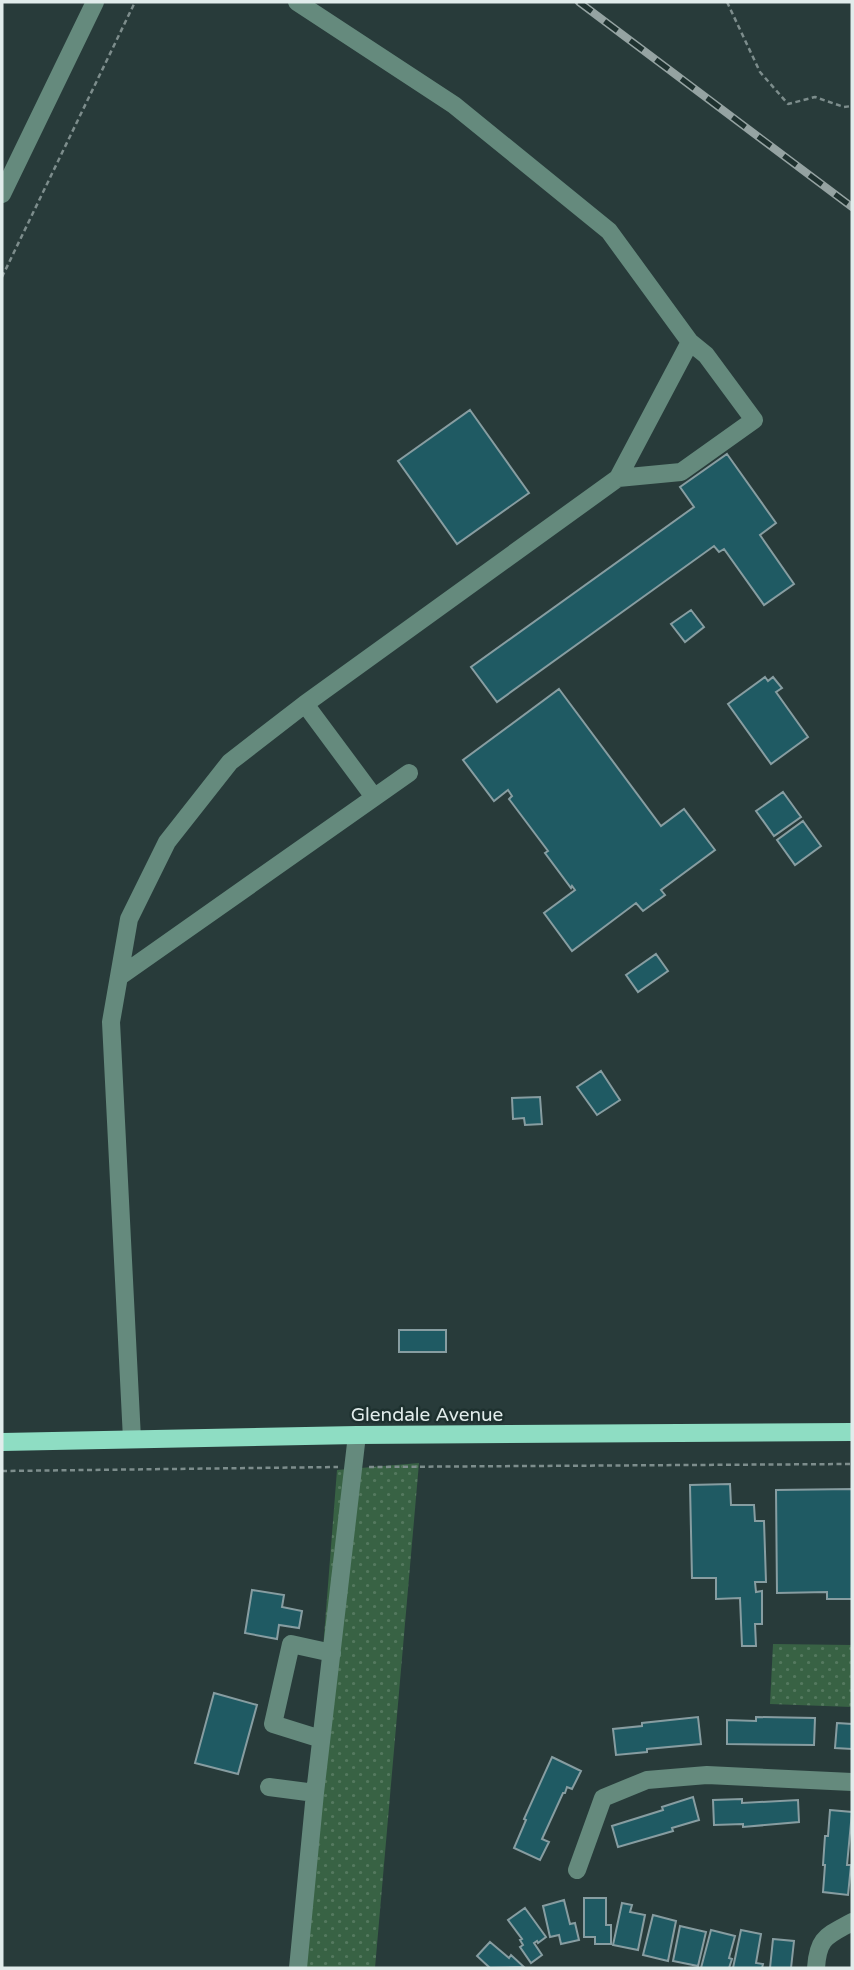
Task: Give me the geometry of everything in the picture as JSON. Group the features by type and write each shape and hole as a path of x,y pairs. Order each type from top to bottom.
{"main road":[{"name":"Glendale Avenue","path":"2,1441 357,1435 852,1433"}],"street":[{"path":"2,194 95,2"},
{"path":"297,2 453,105 609,230 690,342 706,355 754,419 681,472 618,478"},
{"path":"132,1439 111,1022 129,919 167,842 230,762 618,478 690,342"},
{"path":"305,705 374,797"},
{"path":"119,977 409,773"},
{"path":"298,1968 315,1793 357,1435"},
{"path":"321,1739 273,1724 291,1644 332,1653"},
{"path":"577,1870 603,1798 647,1780 707,1775 852,1782"},
{"path":"269,1787 315,1793"},
{"path":"816,1968 817,1955 826,1936 852,1922"}],"path":[{"path":"2,277 135,2"},
{"path":"727,2 760,72 788,104 815,97 844,107 852,106"},
{"path":"2,1471 852,1464"}],"green space":[{"path":"419,1463 375,1968 298,1968 337,1470"},
{"path":"773,1644 852,1645 852,1707 770,1704"}],"building":[{"path":"470,410 529,493 457,544 398,461"},
{"path":"727,454 776,523 760,535 794,584 764,605 724,549 719,552 714,546 497,702 471,667 694,507 680,487"},
{"path":"691,610 704,627 685,642 671,624"},
{"path":"765,677 768,681 773,677 782,688 776,692 808,737 771,764 728,704"},
{"path":"559,689 661,826 684,809 715,850 661,890 665,895 643,911 636,903 572,951 544,913 575,890 545,853 548,851 509,799 512,796 508,790 494,801 463,760"},
{"path":"783,792 801,817 774,836 756,811"},
{"path":"803,821 821,846 795,865 777,840"},
{"path":"656,954 668,971 638,992 626,975"},
{"path":"601,1071 620,1100 597,1115 577,1087"},
{"path":"540,1097 542,1124 525,1125 524,1118 513,1119 512,1098"},
{"path":"399,1330 446,1330 446,1352 399,1352"},
{"path":"730,1484 731,1505 754,1505 755,1521 764,1521 766,1582 755,1582 756,1592 762,1591 762,1624 755,1624 756,1646 742,1646 740,1598 716,1599 716,1578 692,1578 690,1485"},
{"path":"852,1489 852,1599 827,1599 827,1592 777,1593 776,1490"},
{"path":"252,1590 284,1595 282,1607 302,1611 299,1628 279,1625 277,1639 245,1633"},
{"path":"214,1693 257,1705 238,1774 195,1763"},
{"path":"698,1717 701,1744 616,1755 613,1729"},
{"path":"756,1717 815,1718 814,1745 727,1744 727,1720 756,1721"},
{"path":"837,1723 852,1724 852,1749 835,1748"},
{"path":"552,1757 581,1771 572,1789 567,1787 563,1793 542,1839 549,1842 540,1860 514,1848"},
{"path":"693,1797 699,1820 672,1828 673,1831 618,1847 612,1826 663,1810 662,1807"},
{"path":"742,1799 742,1803 798,1800 799,1822 743,1827 743,1824 714,1825 713,1800"},
{"path":"830,1810 852,1812 847,1865 851,1865 848,1895 823,1892 825,1836 828,1836"},
{"path":"584,1898 606,1898 606,1925 611,1925 611,1944 595,1944 595,1937 584,1937"},
{"path":"564,1900 570,1924 575,1923 579,1940 561,1944 559,1935 550,1937 543,1906"},
{"path":"622,1903 632,1905 630,1912 645,1915 638,1950 613,1945"},
{"path":"525,1908 546,1937 534,1943 542,1955 531,1963 520,1947 523,1945 520,1940 522,1939 508,1920"},
{"path":"653,1915 676,1921 668,1961 643,1955"},
{"path":"680,1926 706,1932 698,1966 673,1961"},
{"path":"711,1930 735,1936 729,1968 701,1968"},
{"path":"741,1930 761,1934 756,1963 763,1964 762,1968 733,1968"},
{"path":"773,1939 794,1941 791,1968 770,1968"},
{"path":"490,1942 524,1967 490,1968 477,1956"}],"railway":[{"path":"579,2 852,207"}]}
